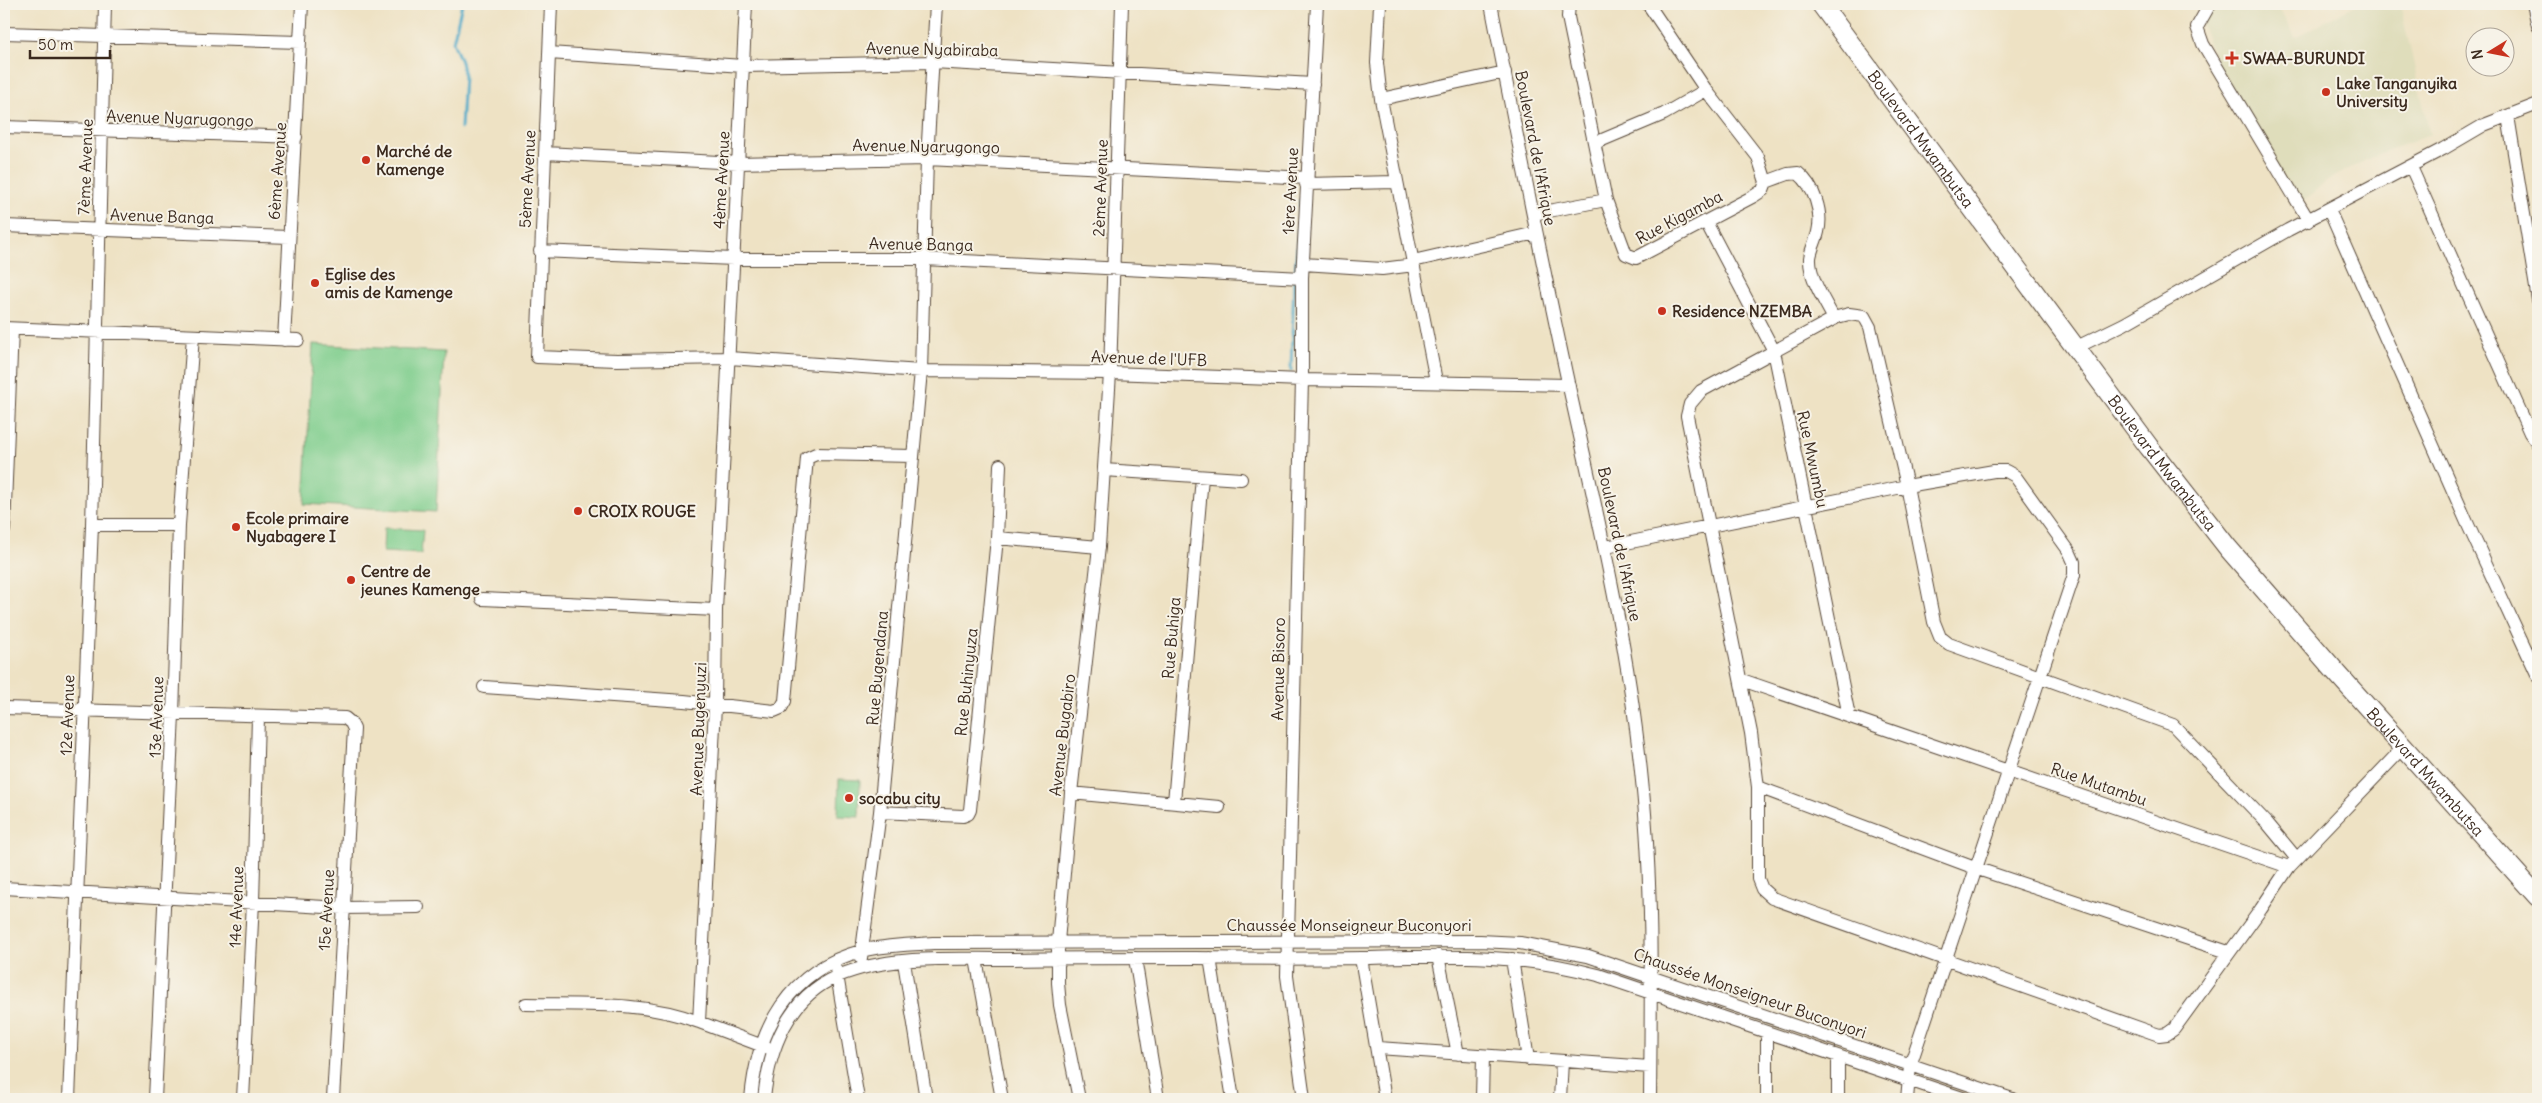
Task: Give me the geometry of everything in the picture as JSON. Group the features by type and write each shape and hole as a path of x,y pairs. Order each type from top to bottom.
{"highway":[{"name":"Boulevard Mwambutsa","path":"1821,4 2149,448 2228,548 2538,896"}],"street":[{"name":"7ème Avenue","path":"96,332 106,4"},
{"name":"6ème Avenue","path":"284,340 302,4"},
{"name":"5ème Avenue","path":"537,357 551,4"},
{"name":"4ème Avenue","path":"729,358 746,4"},
{"name":"Rue Bugendana","path":"861,968 880,812 921,371 927,159 936,4"},
{"name":"2ème Avenue","path":"1110,373 1122,4"},
{"name":"1ère Avenue","path":"1302,380 1302,264 1316,4"},
{"path":"1380,4 1378,63 1381,99 1436,381"},
{"name":"Boulevard de l'Afrique","path":"1491,4 1536,233 1606,547 1623,642 1642,779 1652,976 1650,1099"},
{"path":"1533,214 1606,200 1568,17 1569,4"},
{"path":"1648,4 1706,90 1758,157 1766,182 1788,174 1798,174 1808,181 1814,194 1820,224 1810,258 1812,272 1834,319"},
{"path":"2210,4 2197,27 2203,44 2309,221"},
{"path":"2533,4 2538,22"},
{"path":"4,33 300,42"},
{"name":"Avenue Nyabiraba","path":"550,53 743,66 933,62 1313,84"},
{"path":"1381,99 1505,72"},
{"path":"1594,143 1656,118 1706,90"},
{"path":"2075,348 2113,330 2271,240 2484,125 2538,104"},
{"path":"2508,116 2538,300"},
{"name":"Avenue Nyarugongo","path":"4,128 296,137"},
{"name":"Avenue Nyarugongo","path":"545,152 738,164 927,159 1307,181 1396,182"},
{"path":"2411,166 2530,434 2538,444"},
{"name":"Rue Kigamba","path":"1606,200 1626,254 1632,258 1640,257 1763,190 1766,182"},
{"path":"2329,210 2469,527 2538,676"},
{"name":"Rue Mwumbu","path":"1706,222 1774,351 1850,716"},
{"name":"Avenue Banga","path":"4,226 289,237"},
{"path":"1302,264 1382,270 1536,233"},
{"name":"Avenue Banga","path":"540,251 734,259 924,259 1302,278"},
{"path":"2293,863 2247,802 2173,725 2040,675 1949,644 1940,637 1934,622 1907,486 1870,327 1864,316 1849,314 1834,319 1701,391 1690,404 1687,416 1742,680 1758,787 1758,880 1762,890 1772,898 2159,1035 2167,1034 2174,1029 2293,863 2404,747"},
{"path":"4,530 8,328 298,340"},
{"name":"12e Avenue","path":"69,1099 92,525 96,332"},
{"name":"13e Avenue","path":"155,1099 173,714 179,525 193,336"},
{"name":"Avenue de l'UFB","path":"537,357 617,360 729,358 921,371 1110,373 1302,380 1436,381 1569,385"},
{"name":"Avenue Bugenyuzi","path":"700,1022 716,706 716,610 729,358"},
{"name":"Avenue Bugabiro","path":"1079,1099 1060,1004 1058,942 1071,793 1099,547 1110,373"},
{"name":"Avenue Bisoro","path":"1302,380 1287,959 1288,999 1304,1099"},
{"path":"484,687 684,701 768,712 781,708 785,701 807,458 816,454 913,456"},
{"name":"Rue Buhinyuza","path":"880,812 968,814 997,538 1000,465"},
{"path":"1104,470 1241,479"},
{"path":"1606,547 1907,486 1994,471 2006,471 2015,476 2069,551 2074,562 2074,575 1908,1072 1907,1099"},
{"name":"Rue Buhiga","path":"1174,802 1202,477"},
{"path":"92,525 179,525"},
{"path":"997,538 1099,547"},
{"path":"482,599 716,610"},
{"name":"Rue Mutambu","path":"1742,680 2008,771 2293,863"},
{"path":"4,708 258,716"},
{"name":"15e Avenue","path":"258,716 346,718 354,729 342,908 333,1099"},
{"name":"14e Avenue","path":"242,1099 253,902 258,716"},
{"path":"1758,787 1975,868 2228,952"},
{"path":"1071,793 1219,808"},
{"path":"4,888 342,908 418,907"},
{"name":"Chaussée Monseigneur Buconyori","path":"751,1099 753,1073 760,1045 780,1007 794,989 813,973 835,960 862,951 933,943 1480,941 1520,943 1588,956 1652,976 1908,1072 1965,1099"},
{"path":"1438,956 1458,1054"},
{"name":"Chaussée Monseigneur Buconyori","path":"764,1099 767,1072 773,1050 780,1033 800,1003 817,988 837,977 861,968 904,962 976,959 1287,959 1438,956 1512,959 1559,964 1651,992 1838,1057 1908,1072 2012,1099"},
{"path":"1135,958 1158,1099"},
{"path":"1210,958 1233,1099"},
{"path":"1361,958 1378,1048 1385,1099"},
{"path":"976,959 1002,1099"},
{"path":"1512,959 1528,1059"},
{"path":"835,960 858,1099"},
{"path":"904,962 926,1099"},
{"path":"526,1004 632,1007 678,1014 773,1050"},
{"path":"1767,1033 1767,1099"},
{"path":"1378,1048 1650,1067"},
{"path":"1482,1099 1483,1056"},
{"path":"1838,1057 1838,1099"},
{"path":"1560,1099 1562,1061"}],"shaded area":[{"name":"Lake Tanganyika University","path":"2215,4 2277,4 2295,37 2357,4 2400,4 2430,135 2376,155 2327,180 2297,207 2221,76 2202,24"}],"green space":[{"path":"313,344 444,352 436,512 304,504"},
{"path":"384,528 423,530 421,554 383,552"},
{"name":"socabu city","path":"839,779 860,780 859,817 838,816"}],"waterway":[{"path":"461,128 464,76 453,42 462,4"},
{"path":"1295,274 1300,200"},
{"path":"1291,371 1294,280"}],"place":[{"name":"SWAA-BURUNDI","path":"2232,58"},
{"name":"Lake Tanganyika University","path":"2326,92"},
{"name":"Marché de Kamenge","path":"366,160"},
{"name":"Eglise des amis de Kamenge","path":"315,283"},
{"name":"Residence NZEMBA","path":"1662,311"},
{"name":"CROIX ROUGE","path":"578,511"},
{"name":"Ecole primaire Nyabagere I","path":"236,527"},
{"name":"Centre de jeunes Kamenge","path":"351,580"},
{"name":"socabu city","path":"849,798"}]}
